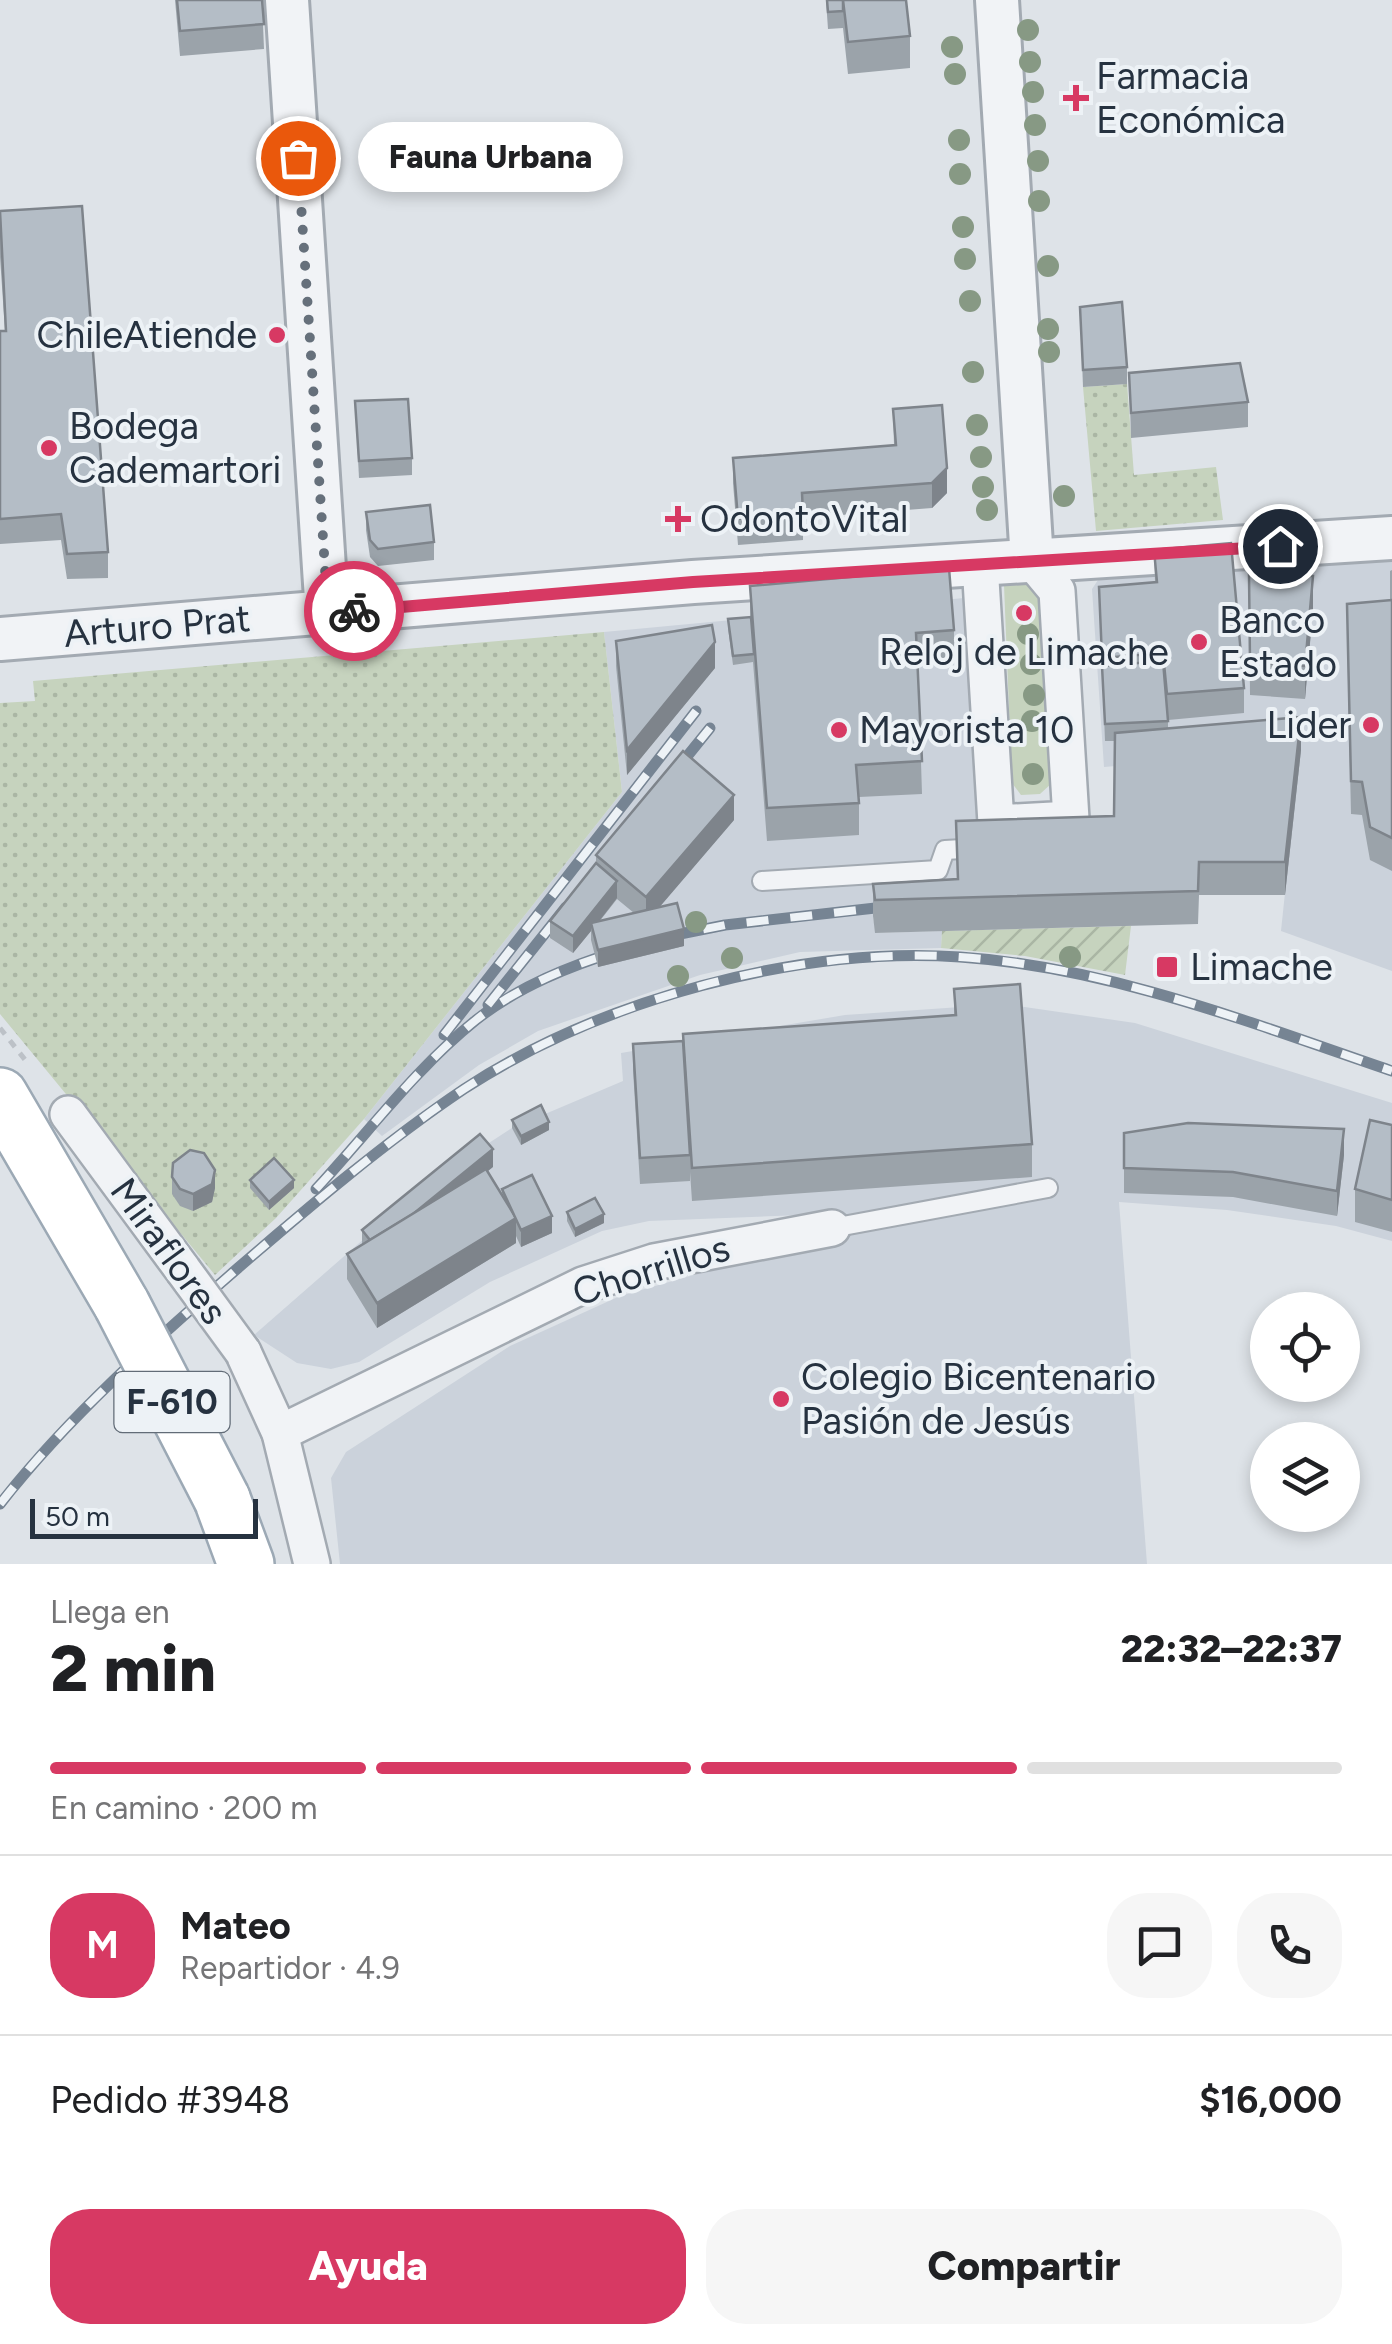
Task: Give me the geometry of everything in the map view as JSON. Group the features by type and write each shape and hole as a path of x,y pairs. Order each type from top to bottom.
{"main road":[{"name":"F-610","path":"0,1096 122,1305 222,1499 246,1564"}],"street":[{"path":"287,0 328,614"},
{"path":"980,564 996,823 1078,818 1056,592 1032,561 997,0"},
{"name":"Arturo Prat","path":"0,639 693,582 1392,538"},
{"name":"Miraflores","path":"68,1114 243,1352 280,1433 312,1564"},
{"name":"Chorrillos","path":"280,1433 583,1285 654,1262 832,1228"}],"lane":[{"path":"762,881 938,870 945,850 982,848 996,823"},
{"name":"Chorrillos","path":"832,1228 1048,1188"}],"shaded area":[{"path":"1392,561 1392,971 1281,931 1300,750 1104,767 1092,589 1098,580"},
{"path":"964,598 978,838 958,912 873,917 876,933 942,931 941,948 800,952 700,975 538,1031 479,1065 382,1136 364,1119 622,792 604,632"},
{"path":"1004,1004 1135,1023 1392,1103 1392,1241 1336,1226 1227,1210 1119,1202 1147,1564 340,1564 331,1478 346,1452 510,1346 620,1296 725,1266 834,1247 828,1214 649,1221 602,1231 490,1282 359,1362 331,1369 297,1363 254,1335 429,1182 512,1128 623,1081 621,1053 845,1015"}],"green space":[{"path":"1127,384 1134,475 1216,467 1223,520 1096,531 1083,387"},
{"path":"1043,583 1052,783 1040,794 1021,795 1012,783 1004,585"},
{"path":"604,632 622,792 364,1119 276,1218 215,1275 0,1014 0,703 35,701 33,681"},
{"path":"1131,926 1125,975 1025,956 941,948 942,931"}],"building":[{"path":"177,0 262,0 264,24 180,31"},
{"path":"827,0 843,0 843,11 828,12"},
{"path":"843,0 906,0 910,36 848,42"},
{"name":"Bodega Cademartori","path":"82,206 108,552 67,554 61,514 0,519 0,331 6,331 0,211"},
{"path":"1122,302 1127,367 1083,370 1080,307"},
{"path":"1240,363 1248,402 1131,413 1129,373"},
{"path":"408,399 412,458 359,461 355,401"},
{"path":"942,405 947,468 932,483 802,493 803,514 738,519 733,458 896,445 893,409"},
{"path":"430,505 434,542 378,549 370,540 366,512"},
{"path":"1231,543 1244,688 1167,694 1163,653 1102,658 1099,587 1157,582 1154,550"},
{"name":"Mayorista 10","path":"949,568 954,630 916,633 922,761 856,765 859,803 767,808 750,586"},
{"path":"1249,574 1313,576 1305,666 1250,662"},
{"name":"Lider","path":"1392,600 1392,838 1370,827 1362,782 1351,781 1347,604"},
{"path":"751,617 754,654 733,656 728,619"},
{"path":"712,625 715,642 627,750 616,641"},
{"path":"1163,661 1168,721 1105,724 1102,666"},
{"path":"1301,717 1285,862 1199,862 1198,891 875,900 873,884 958,879 956,821 1114,816 1115,733"},
{"path":"683,751 734,795 646,897 596,855"},
{"path":"596,863 617,881 573,936 550,921"},
{"path":"677,903 684,929 598,950 591,923"},
{"path":"1020,984 1032,1144 692,1168 683,1034 956,1015 954,989"},
{"path":"683,1041 690,1155 640,1158 633,1044"},
{"path":"541,1105 549,1122 521,1136 512,1120"},
{"path":"1370,1120 1392,1125 1392,1200 1355,1189"},
{"path":"1188,1123 1344,1129 1337,1191 1233,1172 1124,1168 1124,1133"},
{"path":"480,1134 493,1149 413,1214 370,1240 362,1230"},
{"path":"190,1150 204,1153 215,1170 212,1184 193,1194 180,1189 172,1177 173,1163"},
{"path":"274,1158 294,1180 269,1202 250,1180"},
{"path":"486,1169 516,1218 377,1303 347,1254"},
{"path":"532,1175 552,1216 521,1230 502,1189"},
{"path":"595,1198 604,1214 575,1229 567,1212"}],"railway":[{"path":"444,1035 696,711"},
{"path":"672,775 710,728"},
{"path":"660,938 725,925 902,905"},
{"path":"488,1005 566,907"},
{"path":"316,1189 413,1080 476,1020 546,978 621,950"},
{"path":"0,1504 54,1440 144,1352 377,1153 464,1089 518,1057 638,1005 768,970 833,960 960,957 1071,972 1125,985 1233,1016 1392,1071"}],"way so far":[{"path":"298,158 328,614 354,611"}],"place":[{"name":"Farmacia Económica","path":"1076,98"},
{"name":"Fauna Urbana","path":"298,158"},
{"name":"ChileAtiende","path":"277,335"},
{"name":"Bodega Cademartori","path":"49,448"},
{"name":"OdontoVital","path":"678,519"},
{"name":"Reloj de Limache","path":"1024,613"},
{"name":"Banco Estado","path":"1199,642"},
{"name":"Lider","path":"1371,725"},
{"name":"Mayorista 10","path":"839,730"},
{"name":"Limache","path":"1167,967"},
{"name":"Colegio Bicentenario Pasión de Jesús","path":"781,1399"}],"route":[{"path":"354,611 693,582 1280,546"}]}
